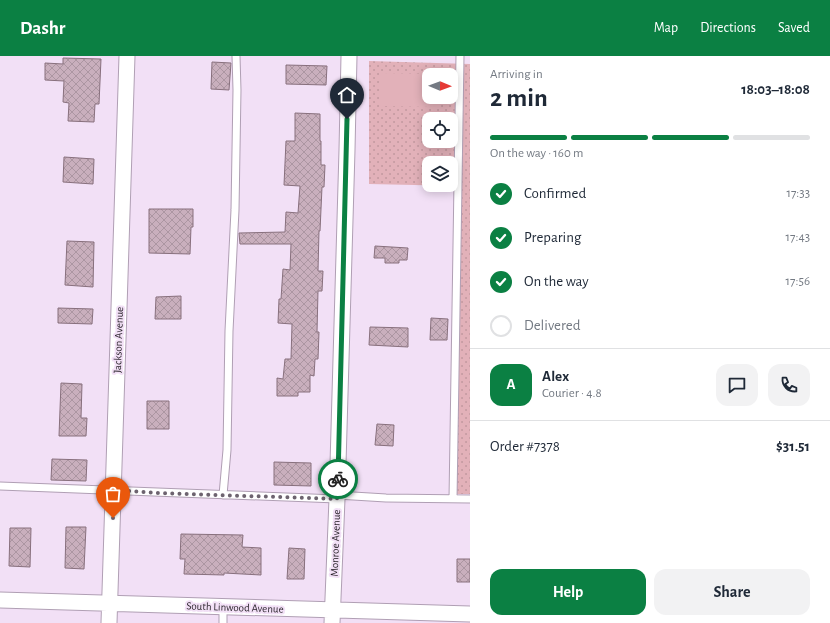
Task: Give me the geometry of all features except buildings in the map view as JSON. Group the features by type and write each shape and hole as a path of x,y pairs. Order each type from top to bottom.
{"street":[{"name":"Jackson Avenue","path":"109,623 127,56"},
{"name":"Monroe Avenue","path":"333,616 347,158 348,56"},
{"name":"South Linwood Avenue","path":"0,600 223,607 333,616 470,614"}],"lane":[{"path":"223,495 227,450 229,331 235,210 237,90 236,56"},
{"path":"453,498 460,56"},
{"path":"0,486 223,495 470,499"},
{"path":"223,607 223,623"}],"shaded area":[{"path":"369,61 470,64 470,494 451,494 459,186 458,156 422,156 422,185 369,184"},
{"path":"381,73 422,74 422,104 437,104 437,107 381,106"}],"way so far":[{"path":"113,518 114,490 158,493 337,499 338,479"}],"route":[{"path":"338,479 347,119"}]}
